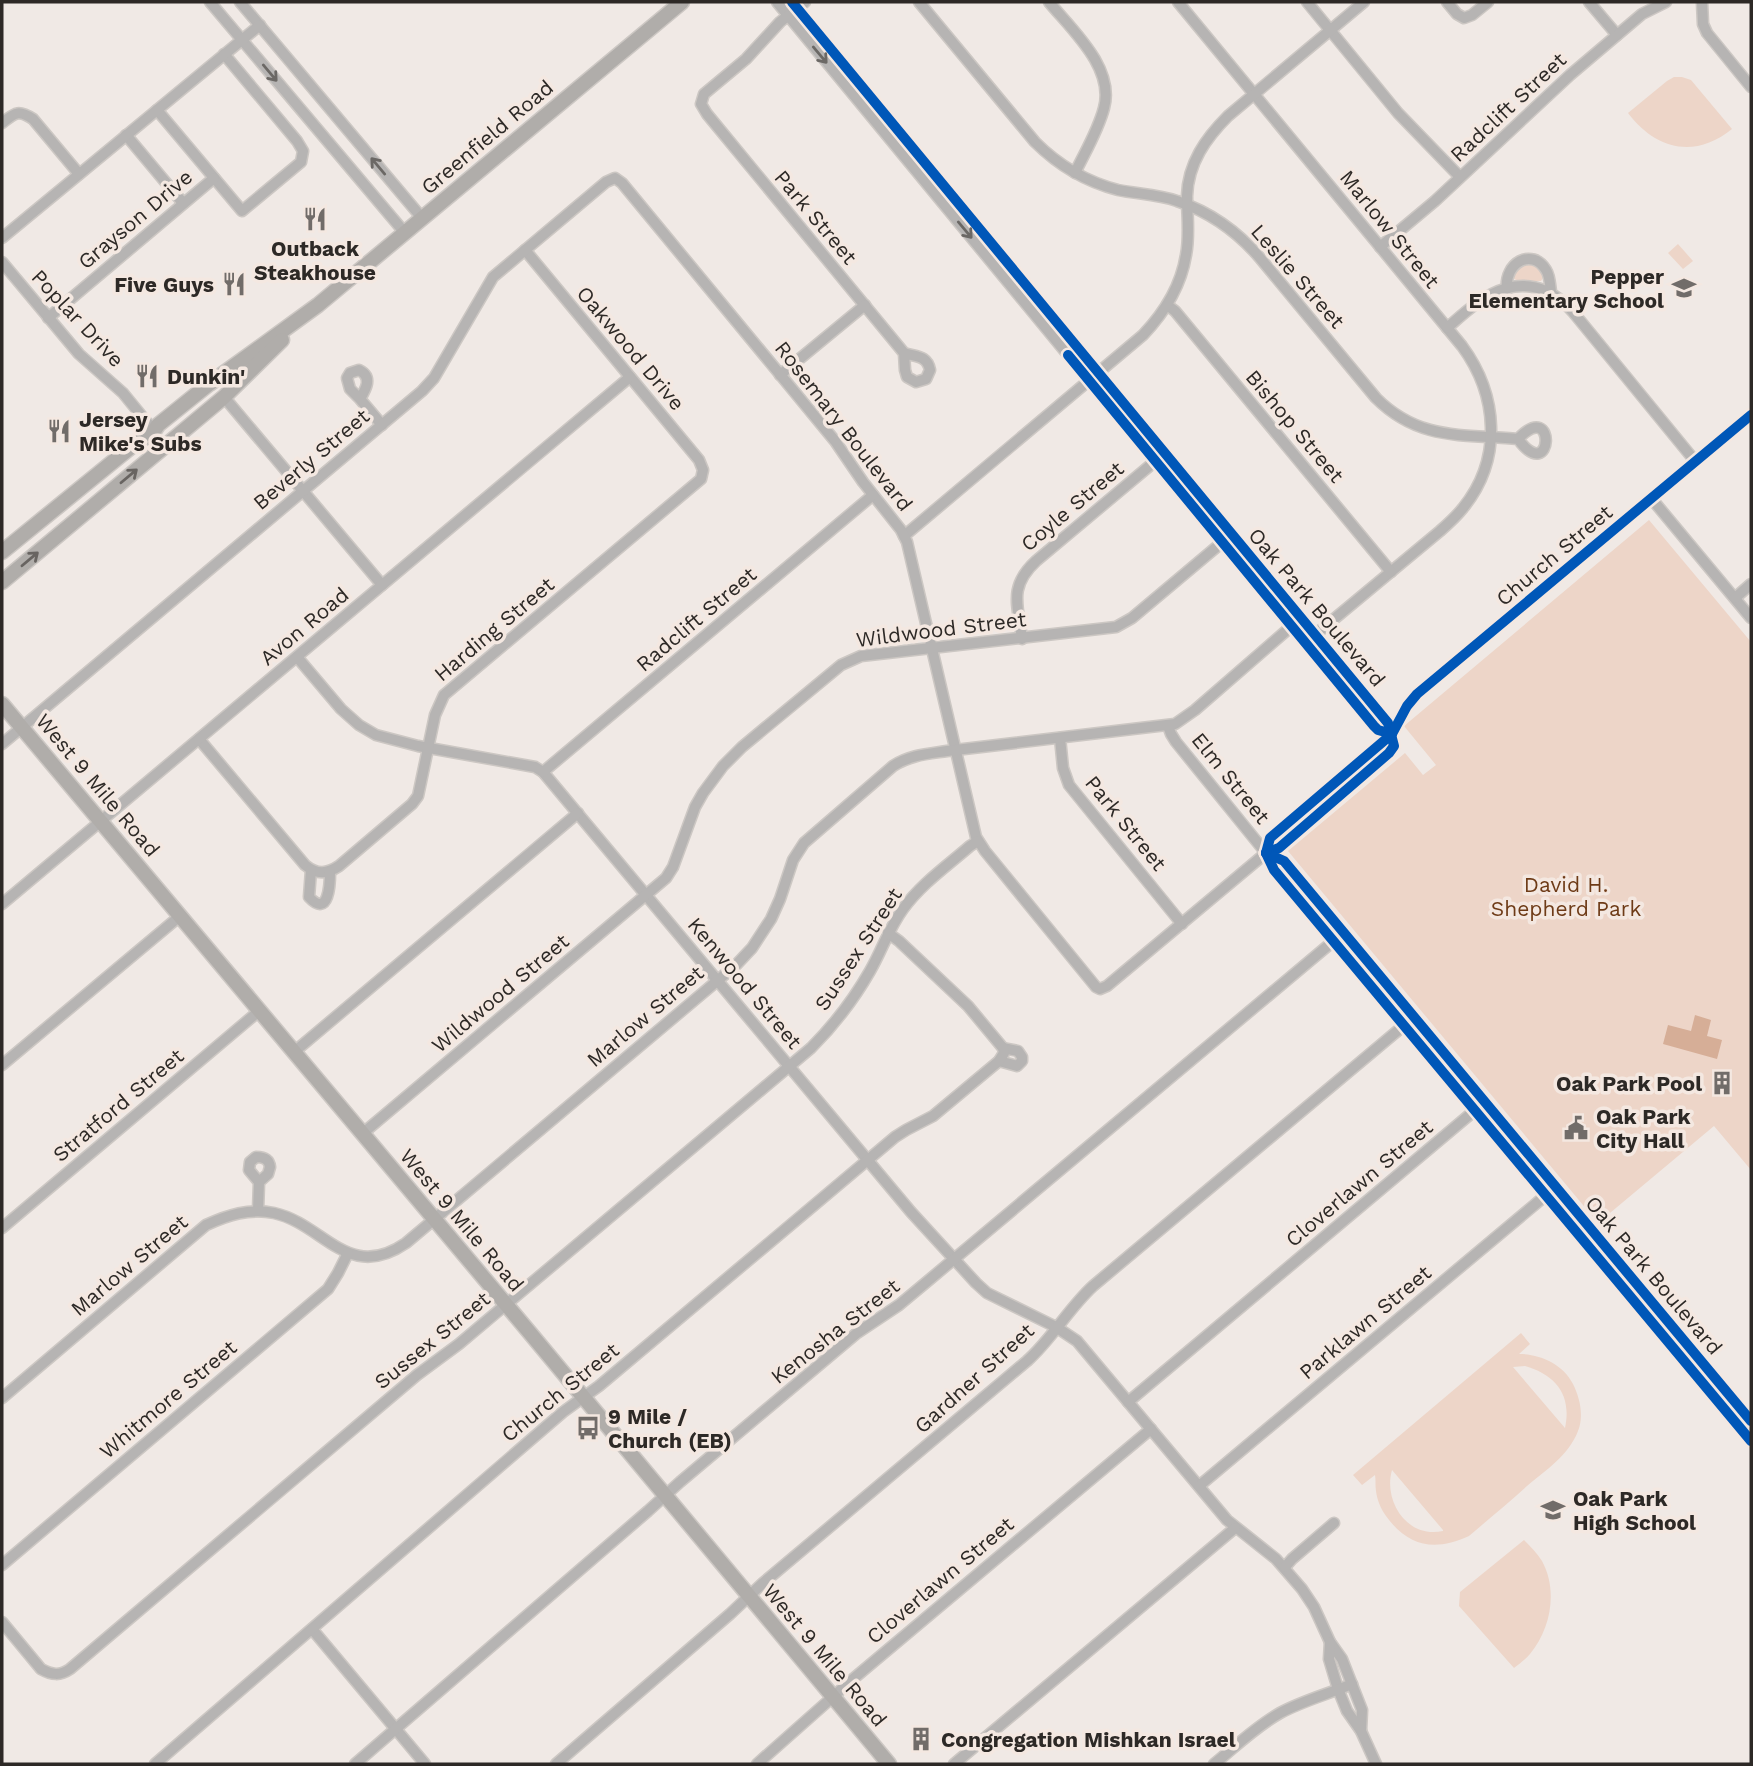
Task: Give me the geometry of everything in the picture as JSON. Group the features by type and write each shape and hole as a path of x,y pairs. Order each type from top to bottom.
{"main road":[{"name":"Greenfield Road","path":"2,552 209,384 318,305 682,2"},
{"name":"Greenfield Road","path":"2,582 224,397 318,305"},
{"path":"95,476 97,487 105,496"},
{"path":"46,516 53,518 58,526 58,536"},
{"name":"West 9 Mile Road","path":"2,704 889,1764"}],"street":[{"path":"211,2 405,233"},
{"name":"Oak Park Boulevard","path":"777,2 1001,255 1156,461 1374,726 1391,734"},
{"name":"Leslie Street","path":"919,2 1035,142 1054,159 1075,173 1117,190 1164,197 1198,209 1241,238 1376,398 1393,414 1437,433 1518,439"},
{"path":"1049,2 1096,60 1104,78 1106,99 1101,120 1075,173"},
{"name":"Marlow Street","path":"1178,2 1447,328 1469,357 1482,381 1490,409 1490,449 1483,474 1469,501 1448,524 1305,643"},
{"path":"1307,2 1409,125 1460,177"},
{"path":"904,536 1143,335 1157,319 1175,290 1187,254 1189,178 1202,146 1217,127 1254,93 1364,2"},
{"path":"1447,2 1464,18 1488,2"},
{"path":"1589,2 1617,35"},
{"name":"Radclift Street","path":"1380,247 1424,211 1560,83 1649,10 1666,2"},
{"path":"1702,2 1703,24 1707,33 1751,87"},
{"path":"226,20 242,4 422,218"},
{"path":"788,16 798,4"},
{"name":"Oak Park Boulevard","path":"798,4 992,262 1165,453 1388,723 1391,734"},
{"name":"Park Street","path":"788,16 746,59 704,94 701,104 904,353"},
{"path":"2,238 260,25"},
{"path":"157,110 242,211 300,162 303,151 298,141 224,54"},
{"path":"2,123 14,114 23,113 38,125 79,174"},
{"path":"319,132 337,117"},
{"path":"126,135 183,204"},
{"name":"Grayson Drive","path":"48,318 214,178"},
{"name":"Beverly Street","path":"2,744 422,391 434,379 493,277 606,182 615,178"},
{"name":"Rosemary Boulevard","path":"615,178 622,183 835,441 904,536 978,841 1093,984 1100,989"},
{"name":"Oakwood Drive","path":"525,250 699,460 704,473"},
{"path":"992,262 1001,255"},
{"path":"1507,289 1507,274 1513,266 1521,261 1531,260 1546,270 1551,292"},
{"name":"Poplar Drive","path":"2,262 86,362 123,393 154,431"},
{"path":"1447,328 1482,299 1497,292 1524,286 1551,292 1566,303 1695,461"},
{"path":"780,375 865,305"},
{"name":"Bishop Street","path":"1167,305 1175,311 1391,572"},
{"name":"Avon Road","path":"2,905 630,377"},
{"path":"224,397 382,585"},
{"path":"360,400 382,425"},
{"name":"Church Street","path":"1266,853 1270,838 1391,734 1417,694 1751,415"},
{"name":"Coyle Street","path":"1021,639 1017,593 1022,575 1165,453"},
{"name":"Harding Street","path":"330,872 415,800 420,792 438,706 449,691 697,483 704,473"},
{"name":"Radclift Street","path":"543,772 873,495"},
{"path":"1651,498 1751,618"},
{"name":"Wildwood Street","path":"362,1134 666,878 673,867 691,816 703,793 723,766 742,747 848,660 861,656 1121,626 1232,534"},
{"path":"1735,598 1751,584"},
{"name":"Marlow Street","path":"2,1398 206,1225 233,1214 258,1211 273,1213 297,1222 348,1253 368,1257 386,1254 406,1243 718,981 752,948 780,899 793,860 804,843 902,760 919,754 1168,726 1182,721 1301,618"},
{"path":"297,657 341,709 359,725 376,735 428,748 535,768 543,772"},
{"name":"Elm Street","path":"1168,726 1177,742 1266,853"},
{"name":"Church Street","path":"1100,989 1107,986 1266,853 1279,848 1353,785 1389,753 1394,746 1391,734"},
{"name":"Park Street","path":"1060,738 1063,768 1069,785 1181,924"},
{"path":"200,739 311,870 330,872 329,894 326,900 319,904 309,897 311,870"},
{"name":"Kenwood Street","path":"543,772 911,1212 954,1259 993,1297 1056,1327 1082,1346 1235,1528"},
{"path":"1345,774 1353,785"},
{"path":"1307,808 1315,817"},
{"path":"293,1052 578,813"},
{"name":"Sussex Street","path":"2,1622 41,1669 53,1674 66,1671 819,1040 851,1002 888,933 913,897 978,841"},
{"name":"Oak Park Boulevard","path":"1266,853 1284,861 1751,1421"},
{"name":"Oak Park Boulevard","path":"1266,853 1275,870 1751,1441"},
{"path":"2,1065 180,916"},
{"name":"Church Street","path":"155,1764 560,1415 584,1398 869,1160 906,1130 933,1116 999,1061 1017,1066 1022,1061 1018,1051 1003,1048 968,1006 888,933"},
{"name":"Kenosha Street","path":"355,1764 680,1482 858,1333 899,1305 1343,933"},
{"name":"Stratford Street","path":"2,1228 259,1011"},
{"name":"Gardner Street","path":"556,1764 763,1583 1027,1362 1093,1286 1414,1017"},
{"path":"999,1061 1004,1053 1003,1048"},
{"name":"Cloverlawn Street","path":"1128,1402 1485,1102"},
{"path":"1518,1161 1528,1152"},
{"path":"258,1211 259,1182"},
{"name":"Parklawn Street","path":"1199,1486 1556,1187"},
{"name":"Whitmore Street","path":"2,1565 320,1295 334,1280 348,1253"},
{"name":"Cloverlawn Street","path":"757,1764 866,1668 1151,1429"},
{"path":"1285,1567 1334,1523"},
{"path":"954,1764 1235,1528 1285,1567 1314,1607 1330,1642 1342,1659 1362,1710 1361,1731"},
{"path":"312,1629 425,1764"},
{"path":"1330,1642 1329,1659 1338,1689 1376,1764"},
{"path":"1213,1764 1278,1714 1352,1684"}],"green space":[{"path":"1674,77 1691,80 1732,129 1704,144 1690,147 1663,142 1639,126 1628,113"},
{"path":"1678,244 1693,261 1683,269 1668,253"},
{"path":"1528,264 1539,270 1543,278 1541,281 1514,279 1514,272"},
{"name":"David H. Shepherd Park","path":"1649,520 1751,642 1751,1170 1714,1126 1598,1223 1288,851 1405,753 1423,775 1436,765 1404,726"},
{"path":"1521,1333 1530,1344 1519,1354 1543,1358 1557,1366 1569,1377 1575,1389 1581,1419 1574,1440 1563,1455 1469,1536 1457,1541 1424,1544 1404,1535 1381,1507 1375,1475 1362,1485 1353,1475","holes":["1525,1366 1545,1375 1559,1388 1566,1406 1565,1428 1513,1367","1392,1470 1443,1530 1443,1531 1419,1529 1401,1515 1391,1494"]},
{"path":"1524,1540 1540,1558 1547,1572 1551,1597 1543,1633 1528,1656 1514,1668 1459,1606 1460,1592"}],"shaded area":[{"path":"1695,1015 1711,1020 1707,1036 1722,1040 1717,1059 1663,1044 1668,1025 1691,1031"}],"cycle path":[{"path":"792,2 1388,723 1394,746 1389,753 1279,848 1266,853"},
{"path":"1068,355 1374,726 1392,734"},
{"path":"1266,853 1270,838 1392,734 1407,706 1417,694 1751,415"},
{"path":"1266,853 1274,870 1751,1441"},
{"path":"1266,853 1284,861 1751,1421"}],"place":[{"name":"Outback Steakhouse","path":"315,219"},
{"name":"Five Guys","path":"234,284"},
{"name":"Pepper Elementary School","path":"1684,288"},
{"name":"Dunkin'","path":"147,376"},
{"name":"Jersey Mike's Subs","path":"59,431"},
{"name":"Oak Park Pool","path":"1722,1083"},
{"name":"Oak Park City Hall","path":"1576,1128"},
{"name":"9 Mile / Church (EB)","path":"588,1428"},
{"name":"Oak Park High School","path":"1553,1510"},
{"name":"Congregation Mishkan Israel","path":"921,1739"}]}
